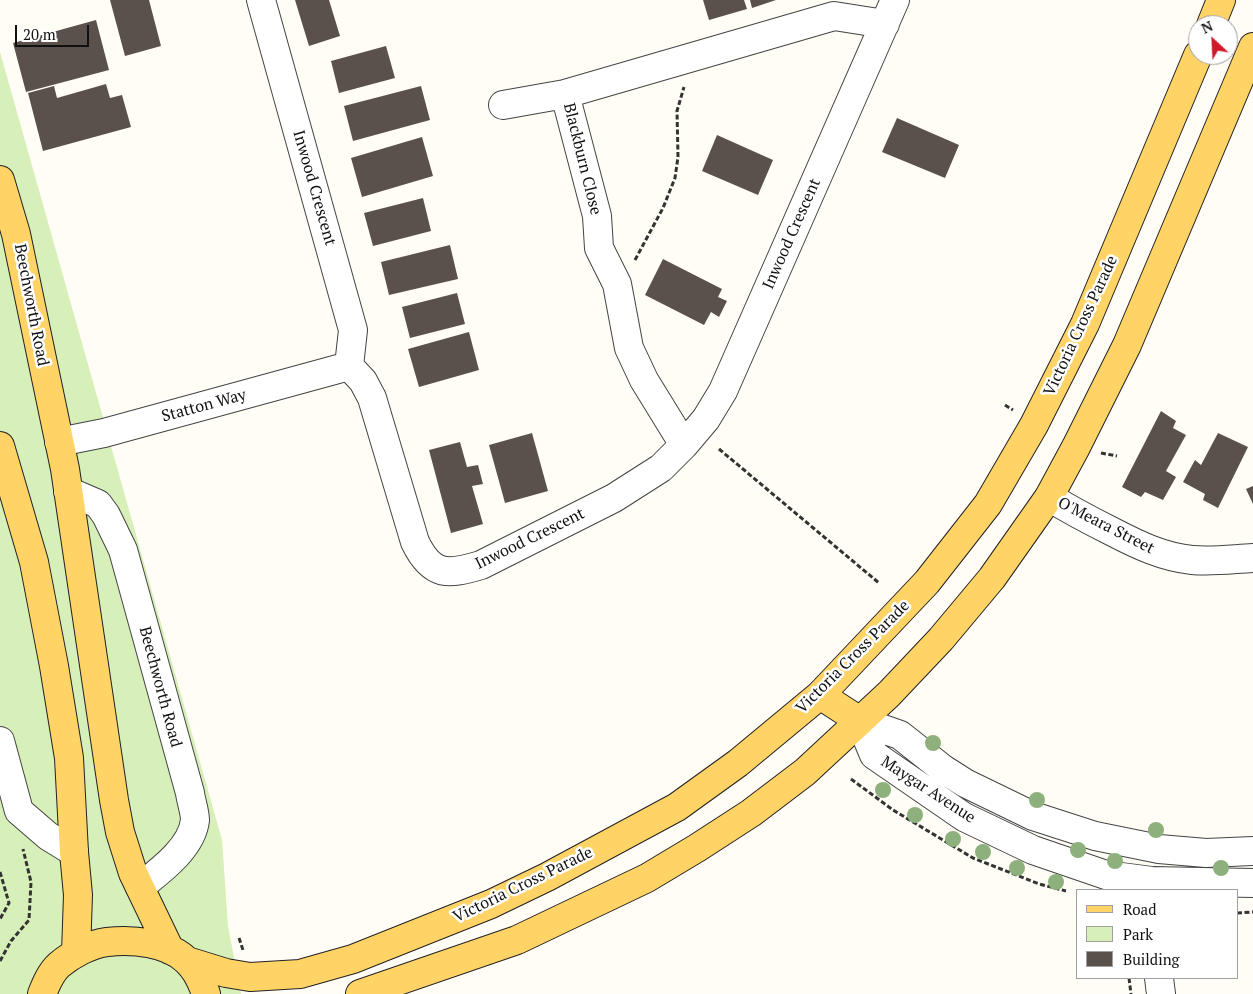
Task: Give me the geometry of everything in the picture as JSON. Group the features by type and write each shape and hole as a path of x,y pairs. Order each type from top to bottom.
{"main road":[{"path":"1214,15 1221,0"},
{"path":"360,994 518,940 647,878 751,812 805,772 888,694 941,639 992,578 1049,497 1076,447 1127,345 1253,47"},
{"name":"Victoria Cross Parade","path":"38,990 58,966 76,953 106,942 148,944 226,973 250,977 300,974 353,959 491,904 547,877 677,807 738,763 820,695 927,582 988,504 1034,425 1085,324 1194,65"},
{"name":"Beechworth Road","path":"0,180 8,238 59,442 114,800 126,852 140,887 179,955 200,979 206,994"},
{"path":"0,446 34,562 69,758 78,895 76,953"},
{"path":"820,695 860,721"}],"street":[{"name":"Inwood Crescent","path":"261,0 353,330 349,366 363,381 372,398 415,542 422,556 432,566 446,572 460,571 481,565 614,498 661,468 706,419 723,391 890,12"},
{"name":"Blackburn Close","path":"503,104 565,94 834,16 890,12"},
{"name":"Blackburn Close","path":"565,94 598,216 599,248 617,284 629,348 644,380 684,444"},
{"name":"Statton Way","path":"59,442 104,433 349,366"},
{"name":"Beechworth Road","path":"68,491 98,504 106,515 123,550 195,818 193,829 187,841 174,859 140,887"},
{"name":"O'Meara Street","path":"1049,497 1079,515 1144,548 1191,560 1253,558"},
{"name":"Maygar Avenue","path":"860,721 900,735 943,769 965,783 1033,816 1095,836 1159,849 1206,852 1253,851"},
{"name":"Maygar Avenue","path":"860,721 874,756 964,816 1033,850 1106,875 1152,885 1253,883"},
{"path":"0,741 19,811 48,836 74,852"},
{"path":"1152,885 1159,849"},
{"path":"1159,979 1161,994"}],"path":[{"path":"617,284 630,268 663,208 675,178 678,157 677,111 684,86 698,55"},
{"path":"719,449 880,583"},
{"path":"0,961 11,942 29,920 31,882 21,842 19,811"},
{"path":"0,872 9,903 0,919"},
{"path":"1238,913 1253,912"},
{"path":"1129,979 1131,994"}],"green space":[{"path":"0,52 222,840 228,926 241,994 0,994"}],"building":[{"path":"110,0 149,0 161,46 125,56"},
{"path":"295,0 329,0 340,36 309,46"},
{"path":"703,0 744,0 747,9 709,20"},
{"path":"750,0 776,0 752,8"},
{"path":"96,20 109,70 26,92 13,43"},
{"path":"386,46 395,78 339,93 331,61"},
{"path":"106,84 110,98 122,95 131,127 43,151 28,93 54,86 57,98"},
{"path":"421,86 430,120 353,141 344,106"},
{"path":"897,118 959,145 945,178 882,152"},
{"path":"717,135 773,160 758,195 702,171"},
{"path":"422,137 433,176 362,197 351,158"},
{"path":"423,198 431,231 373,246 364,213"},
{"path":"450,245 458,279 389,295 381,262"},
{"path":"663,259 722,289 718,297 727,301 719,317 711,312 704,325 645,295"},
{"path":"457,293 465,324 410,338 402,307"},
{"path":"469,332 479,370 419,387 408,349"},
{"path":"1161,411 1176,421 1173,428 1186,435 1166,471 1176,477 1163,500 1145,492 1141,497 1122,487"},
{"path":"532,433 548,491 505,503 489,445"},
{"path":"1218,433 1248,447 1218,508 1203,500 1205,494 1183,482 1195,460 1201,465"},
{"path":"460,442 467,467 478,465 483,484 472,486 483,524 451,533 429,450"},
{"path":"1253,486 1253,504 1246,489"}]}
